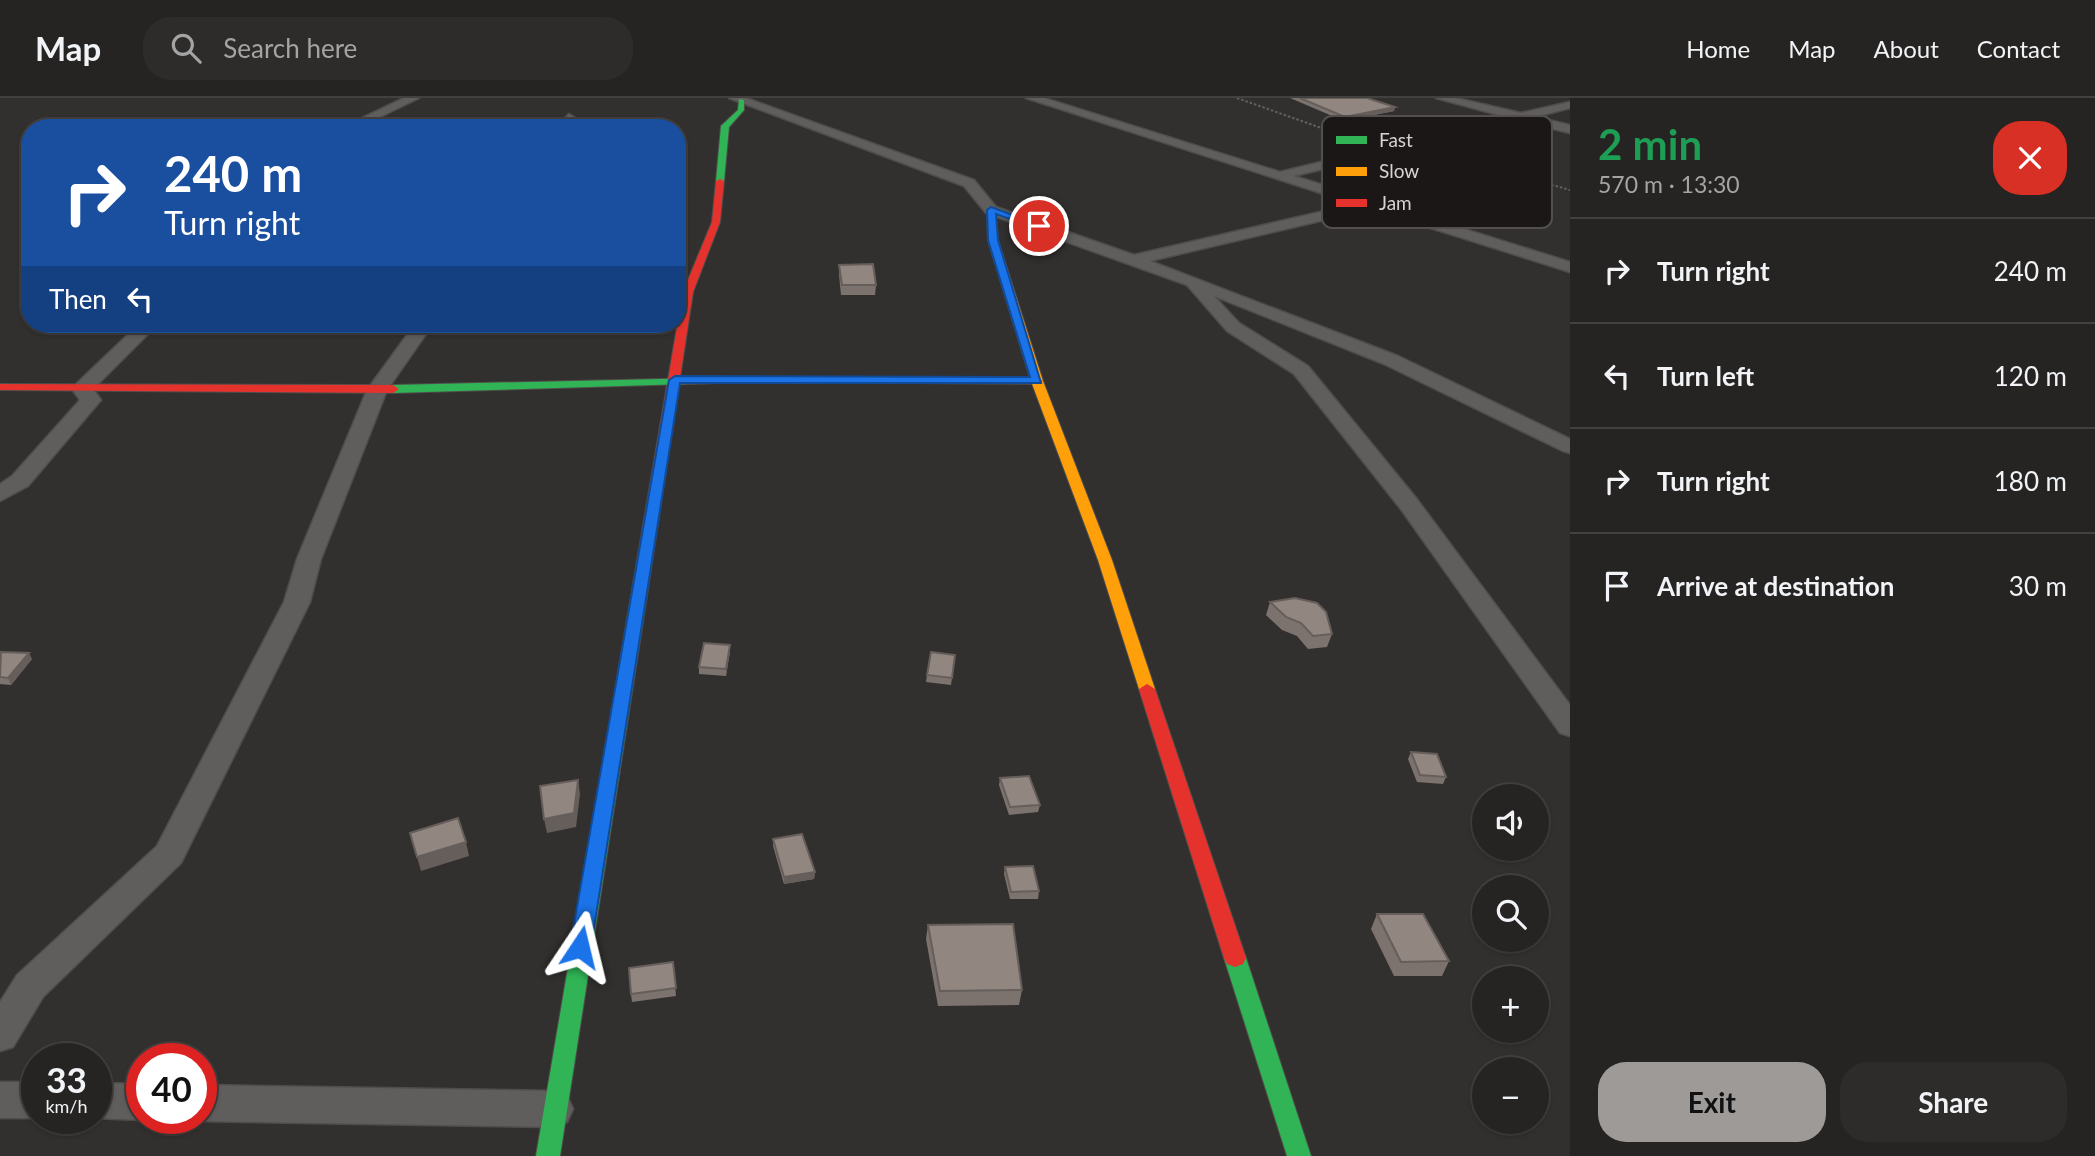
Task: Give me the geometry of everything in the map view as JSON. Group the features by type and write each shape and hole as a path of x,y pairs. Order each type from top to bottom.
{"street":[{"path":"367,119 413,98"},
{"path":"1032,98 1069,104 1322,190"},
{"path":"1442,98 1514,116"},
{"path":"738,99 969,183 991,210 1192,281 1391,360 1570,447"},
{"path":"686,306 688,292 716,222 726,126 741,110 738,99"},
{"path":"1522,116 1570,105"},
{"path":"1552,125 1570,129"},
{"path":"1278,176 1322,165"},
{"path":"991,210 993,240 1037,381 1105,560 1299,1156"},
{"path":"1133,260 1322,216"},
{"path":"1445,228 1570,267"},
{"path":"1192,281 1233,327 1301,370 1408,503 1570,726"},
{"path":"82,389 140,333"},
{"path":"0,1035 30,986 169,854 297,601 309,559 377,390 418,333"},
{"path":"548,1156 553,1109 682,333"},
{"path":"0,387 377,390 675,380 1037,381"},
{"path":"0,494 20,481 91,400 82,389"},
{"path":"0,1100 21,1100"},
{"path":"217,1103 553,1109"}],"building":[{"path":"1300,98 1367,98 1395,107 1350,116 1343,116"},
{"path":"873,264 876,285 842,285 839,265"},
{"path":"1295,598 1317,603 1326,612 1332,634 1313,636 1301,623 1286,617 1270,602"},
{"path":"704,643 730,645 726,669 699,667"},
{"path":"1,652 29,653 8,678 0,677"},
{"path":"931,652 955,655 952,678 927,675"},
{"path":"1411,752 1437,754 1446,777 1420,775"},
{"path":"1029,776 1040,805 1010,807 1000,778"},
{"path":"578,780 574,813 544,819 540,786"},
{"path":"458,818 466,842 417,857 410,833"},
{"path":"802,834 815,872 784,877 773,839"},
{"path":"1033,866 1039,891 1011,892 1005,867"},
{"path":"1377,914 1423,914 1449,961 1401,962"},
{"path":"1013,924 1022,990 940,991 928,925"},
{"path":"673,962 676,988 631,994 629,968"}],"traffic: fast":[{"path":"720,181 725,126 741,110 741,100"},
{"path":"393,389 748,380"},
{"path":"548,1156 638,602"},
{"path":"1235,958 1299,1156"}],"traffic: slow":[{"path":"991,210 993,240 1037,381 1105,560 1147,689"}],"traffic: jam":[{"path":"686,304 688,292 716,222 720,181"},
{"path":"638,602 681,333"},
{"path":"748,380 1037,381"},
{"path":"0,387 393,389"},
{"path":"1147,689 1235,958"}],"route":[{"path":"580,947 675,380 1037,381 993,240 991,210 1039,226"}]}
